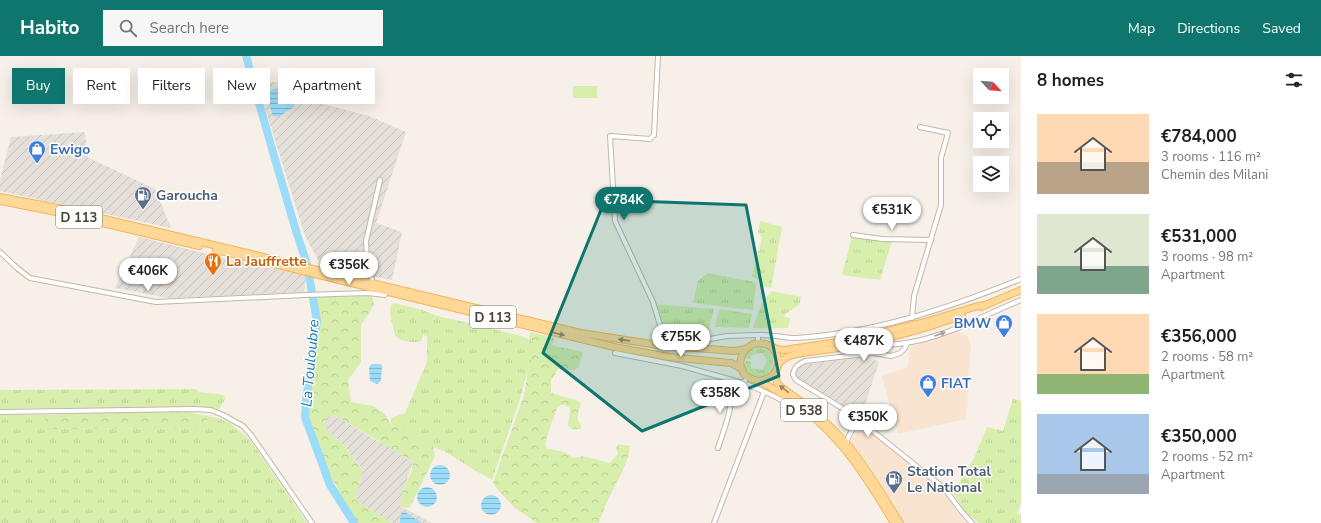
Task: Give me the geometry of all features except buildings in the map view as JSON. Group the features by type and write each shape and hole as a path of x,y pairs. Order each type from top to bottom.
{"main road":[{"name":"D 113","path":"0,197 58,208 614,347 669,357 731,363 742,369"},
{"name":"D 113","path":"0,201 56,212 300,268"},
{"name":"D 113","path":"385,289 612,339 658,345 734,351 746,348"},
{"path":"985,305 887,332 851,340 784,350 772,348 766,344 753,344 746,348 741,358 742,369 748,377 758,381 765,380 771,377 778,365 786,357 906,333 948,320 985,305 1021,290"},
{"path":"772,348 777,356 778,365"},
{"name":"D 538","path":"775,372 777,383 814,411 861,462 900,523"},
{"name":"D 538","path":"758,381 764,383 806,412 844,445 867,478 894,523"}],"street":[{"path":"658,56 654,136 650,139 610,136 615,221 653,302 663,335 668,337 704,340 727,336 758,335 796,338 860,330 912,318 974,298 1021,279"},
{"path":"912,318 911,313 914,296 941,205 941,158 948,133 920,127"},
{"path":"373,286 367,258 366,242 380,180"},
{"path":"853,235 882,239 931,240"},
{"path":"0,252 30,278 156,302 368,293 384,295 385,289"},
{"path":"836,348 907,343 932,336 972,321 1021,300"},
{"path":"758,335 758,343"},
{"path":"907,343 905,348 900,353 892,356 874,353 805,361 794,369 793,375 796,380 850,413 944,488 972,523"},
{"path":"615,353 682,366 743,383 764,392 798,411 802,414 801,416"},
{"path":"743,383 748,377"},
{"path":"718,448 731,403 731,387 728,379"},
{"path":"714,523 764,392"},
{"path":"0,412 211,410 233,420 252,435 312,523"},
{"path":"844,445 855,424 859,420"}],"highlighted area":[{"path":"605,200 746,205 779,376 642,431 543,353"}],"shaded area":[{"path":"270,82 278,82 278,104 324,104 369,116 406,132 376,223 402,232 392,280 322,267 305,236 264,104 270,104"},
{"path":"85,132 87,157 155,189 171,228 0,191 0,180 11,137"},
{"path":"139,237 306,276 304,292 169,298 115,288"},
{"name":"FIAT","path":"958,331 967,336 971,344 966,419 898,434 882,376 908,367 910,347"},
{"path":"868,357 879,362 861,417 795,378 799,365"},
{"path":"332,415 340,418 413,462 403,491 400,506 432,523 392,523 357,501 356,494 363,470 341,442 336,439 323,424 327,418"},
{"path":"861,425 941,488 967,523 905,523 874,471 851,441"}],"green space":[{"path":"573,86 597,86 597,98 573,98"},
{"path":"760,221 782,227 771,288 761,285 760,280 752,277 762,238 758,232"},
{"path":"852,236 892,241 880,280 842,275"},
{"path":"708,273 754,282 756,284 753,310 693,303 698,281"},
{"path":"772,291 801,297 799,305 785,314 784,317 790,318 788,328 753,328 762,303"},
{"path":"372,296 374,305 361,325 361,362 348,380 351,402 373,406 385,414 392,426 398,427 421,442 433,446 435,456 410,507 405,508 400,506 403,491 412,470 413,462 340,418 332,415 327,418 323,424 336,439 341,442 363,471 356,494 357,501 392,523 356,523 333,480 317,445 307,413 320,319 315,297"},
{"path":"393,303 422,310 437,316 524,337 536,343 521,396 492,480 446,452 421,442 398,427 392,426 391,418 405,413 427,362 427,336 423,335 421,341 411,342 404,341 395,336 390,314"},
{"path":"655,304 714,309 707,336 668,332 663,329"},
{"path":"719,309 752,314 749,328 715,327"},
{"path":"530,332 554,338 552,345 583,352 579,367 574,370 558,369 551,381 551,393 579,401 581,404 578,417 581,429 573,429 568,426 570,408 562,404 557,408 549,430 545,444 547,449 561,451 574,458 582,456 610,463 618,454 616,448 618,444 630,446 625,465 599,523 537,523 514,507 493,483 524,395 528,371 536,343 529,339"},
{"path":"758,347 767,350 772,355 773,362 767,374 761,377 755,377 747,372 745,366 746,361 751,362 751,368 763,370 767,360 762,353 751,355 751,359 747,359 746,357 748,351"},
{"path":"196,389 199,392 223,395 226,398 219,409 196,406 0,409 0,390"},
{"path":"1013,399 1021,401 1021,503 1017,513 1021,515 1021,523 979,523 966,513 953,493 975,456 987,427 1003,431"},
{"path":"179,410 211,417 197,428 45,429 45,415"},
{"path":"0,415 45,415 46,429 197,428 211,417 218,418 230,423 250,440 307,523 0,523"}],"water":[{"path":"272,89 278,90 278,104 294,104 294,107 278,117 273,116 269,104 270,91"},
{"path":"372,364 381,364 382,366 381,381 377,384 370,381 369,367"},
{"path":"440,465 447,468 450,475 447,482 440,485 433,482 430,475 433,468"},
{"path":"427,487 434,490 437,497 434,504 427,507 420,504 417,497 420,490"},
{"path":"491,495 498,498 501,505 498,512 491,515 484,512 481,505 484,498"},
{"path":"405,512 422,523 400,523 401,513"}],"waterway":[{"name":"La Touloubre","path":"246,56 296,231 307,264 317,321 305,417 330,485 354,523"}],"place":[{"name":"Ewigo","path":"37,164"},
{"name":"Garoucha","path":"143,210"},
{"name":"La Jauffrette","path":"213,276"},
{"name":"BMW","path":"1004,338"},
{"name":"FIAT","path":"928,398"},
{"name":"Station Total Le National","path":"894,494"}]}
